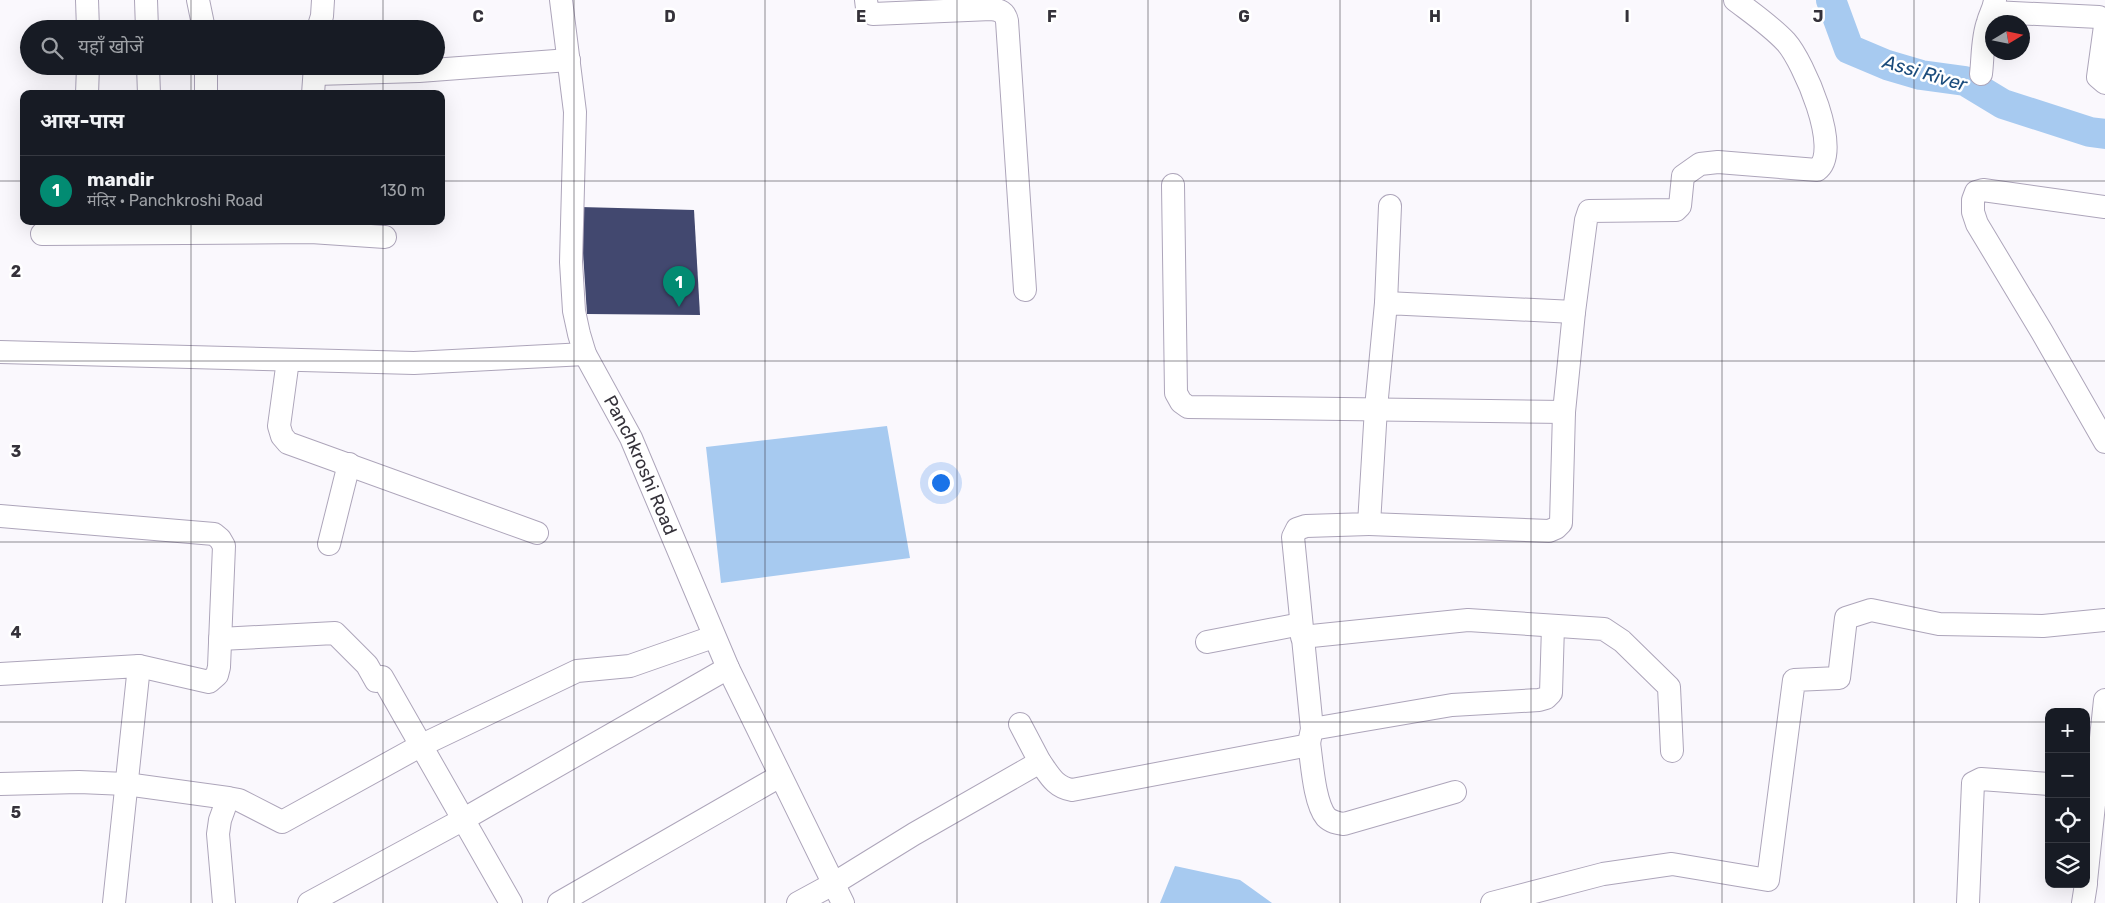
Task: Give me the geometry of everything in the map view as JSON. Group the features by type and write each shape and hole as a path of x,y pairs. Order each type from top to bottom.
{"street":[{"path":"87,0 88,20"},
{"path":"146,0 147,20"},
{"path":"198,0 202,20"},
{"path":"321,20 323,0"},
{"name":"Panchkroshi Road","path":"561,0 575,112 571,262 574,311 586,354 631,438 728,668 838,894"},
{"path":"866,0 867,8 873,14 919,6 991,10 1002,12 1006,18 1025,290"},
{"path":"1455,792 1344,824 1334,823 1326,817 1320,806 1311,736 1293,537 1297,529 1306,526 1369,524 1549,531 1561,523 1564,412 1574,312 1586,220 1589,211 1676,210 1680,206 1684,176 1700,164 1718,162 1817,170 1821,167 1824,159 1824,130 1820,112 1794,54 1776,32 1735,0"},
{"path":"1981,74 1988,22 1994,6 2099,17 2105,25 2098,77 2105,83"},
{"path":"445,69 568,60"},
{"path":"87,90 88,75"},
{"path":"148,75 149,90"},
{"path":"206,75 206,90"},
{"path":"315,78 360,75"},
{"path":"1173,185 1176,393 1181,402 1188,406 1564,412"},
{"path":"2105,207 1983,190 1976,192 1972,212 1983,235 2042,332 2105,442"},
{"path":"1369,524 1376,408 1386,303 1390,206"},
{"path":"42,234 148,228 311,226 385,237"},
{"path":"1386,303 1574,312"},
{"path":"0,352 414,363 586,354"},
{"path":"288,360 279,426 282,436 288,443 537,533"},
{"path":"329,544 349,464"},
{"path":"0,516 214,534 224,546 219,667 216,675 209,682 139,666 0,674"},
{"path":"1492,903 1603,874 1672,864 1768,880 1794,680 1839,678 1846,618 1872,610 1939,624 2042,626 2105,620"},
{"path":"1206,642 1302,630 1468,620 1604,629 1622,641 1669,687 1672,751"},
{"path":"1020,724 1040,762 1054,783 1062,788 1072,790 1304,746 1311,736 1452,705 1546,698 1551,692 1553,626"},
{"path":"220,639 335,633 379,679 464,819 511,903"},
{"path":"0,784 79,782 126,784 239,800 282,822 420,746 577,671 630,666 714,636"},
{"path":"114,903 139,666"},
{"path":"309,903 464,819 728,668"},
{"path":"2090,843 2105,700"},
{"path":"798,903 838,894 914,834 1040,762"},
{"path":"559,903 780,776"},
{"path":"1968,903 1974,783 1981,779 2045,784"},
{"path":"224,903 218,834 220,820 228,798"},
{"path":"2083,903 2085,888"}],"water":[{"path":"887,426 910,558 721,583 706,447"},
{"path":"1175,866 1240,880 1272,903 1160,903"}],"building":[{"path":"580,207 694,210 700,315 587,314"}],"waterway":[{"name":"Assi River","path":"1831,0 1849,49 1887,65 1921,75 1965,81 2003,104 2090,132 2105,134"}],"place":[{"name":"mandir","path":"679,307"}]}
